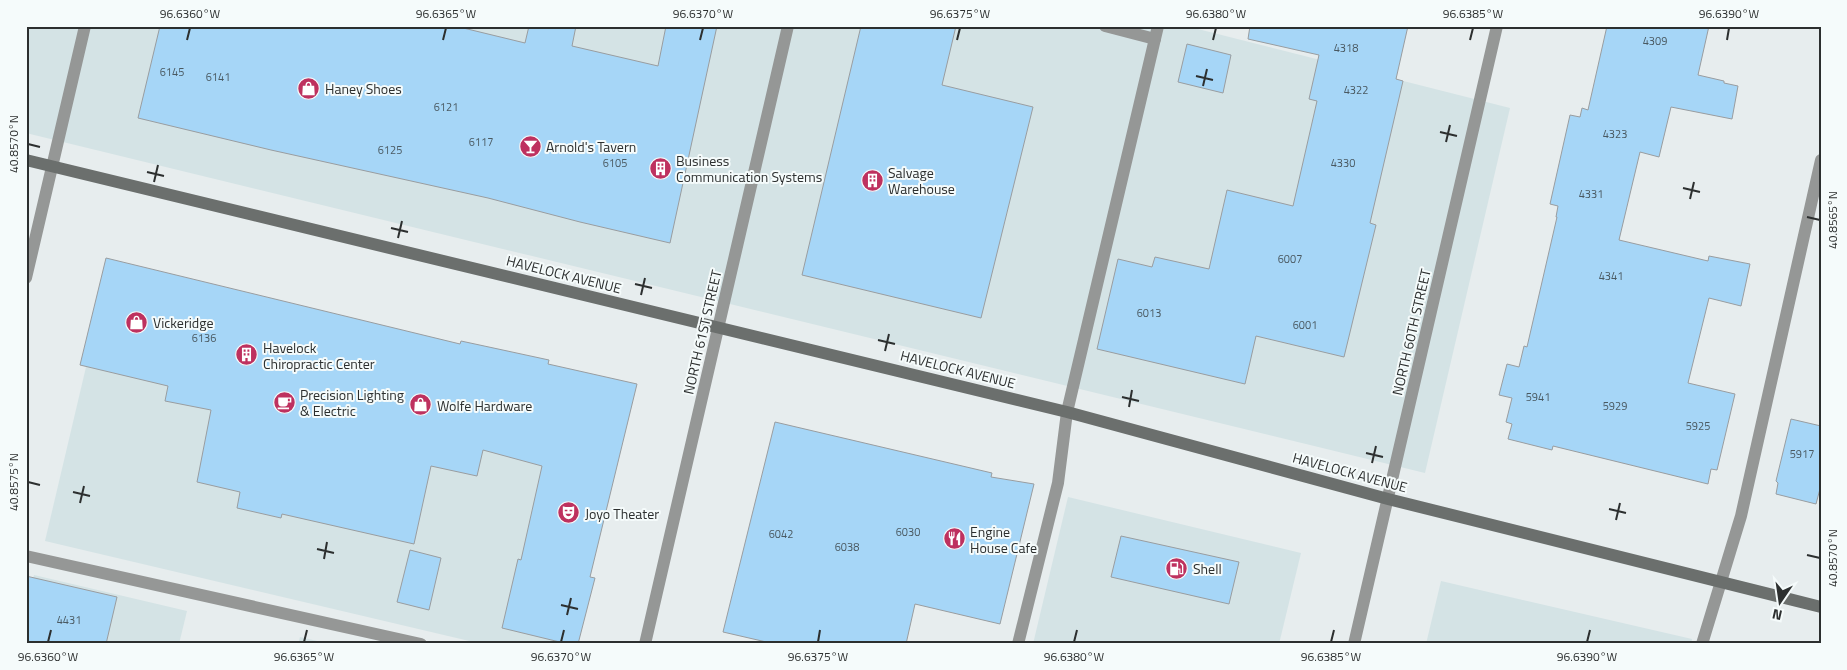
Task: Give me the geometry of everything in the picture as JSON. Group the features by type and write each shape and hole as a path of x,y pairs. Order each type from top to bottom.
{"main road":[{"name":"HAVELOCK AVENUE","path":"26,160 719,326 1067,412 1388,499 1821,607"}],"street":[{"path":"26,278 85,26"},
{"name":"NORTH 61ST STREET","path":"645,644 788,26"},
{"path":"1018,644 1058,483 1067,412 1157,32 1104,26"},
{"name":"NORTH 60TH STREET","path":"1354,644 1497,26"},
{"path":"1702,644 1741,516 1821,160"},
{"path":"26,556 421,644"}],"shaded area":[{"path":"26,26 1186,26 1510,108 1425,473 26,133"},
{"path":"111,261 633,385 572,644 482,644 45,541"},
{"path":"1068,497 1301,553 1279,644 1033,644"},
{"path":"34,575 187,611 179,644 26,644 26,611"},
{"path":"1441,581 1692,639 1691,644 1426,644"},
{"path":"300,637 330,644 298,644"}],"building":[{"path":"160,26 455,26 525,43 529,26 576,26 572,46 658,66 666,26 717,26 670,243 488,198 271,150 138,118"},
{"path":"861,26 956,26 942,85 1033,107 981,318 802,275"},
{"path":"1250,26 1408,26 1396,79 1403,81 1370,223 1376,225 1344,357 1256,336 1245,384 1097,349 1118,259 1152,267 1155,257 1209,269 1227,190 1293,206 1317,101 1309,99 1319,55 1248,39"},
{"path":"1607,26 1709,26 1698,75 1738,86 1732,119 1671,107 1659,157 1640,152 1619,240 1708,261 1709,256 1750,264 1741,306 1709,298 1688,383 1735,394 1717,470 1711,469 1708,484 1553,446 1552,450 1508,439 1512,424 1506,422 1512,398 1499,395 1507,364 1519,367 1524,346 1527,347 1557,217 1558,206 1550,204 1570,115 1580,117 1582,108 1588,110"},
{"path":"1187,44 1231,55 1223,93 1178,82"},
{"path":"106,258 460,344 461,341 549,360 548,364 637,384 590,577 595,578 578,644 568,644 502,628 518,559 521,560 542,466 483,450 477,476 431,466 414,544 282,514 281,518 237,508 240,492 197,482 211,410 165,401 168,386 80,365"},
{"path":"1791,419 1821,426 1821,485 1816,504 1776,494 1778,483 1776,481"},
{"path":"775,422 992,473 991,477 1034,484 1000,624 915,604 906,644 775,644 723,632"},
{"path":"1121,536 1239,562 1229,604 1111,577"},
{"path":"410,550 441,558 429,610 397,602"},
{"path":"26,576 117,597 106,644 26,644"}],"place":[{"name":"Haney Shoes","path":"309,88"},
{"name":"Arnold's Tavern","path":"530,146"},
{"name":"Business Communication Systems","path":"660,168"},
{"name":"Salvage Warehouse","path":"872,180"},
{"name":"Vickeridge","path":"137,322"},
{"name":"Havelock Chiropractic Center","path":"247,355"},
{"name":"Precision Lighting & Electric","path":"284,402"},
{"name":"Wolfe Hardware","path":"421,405"},
{"name":"Joyo Theater","path":"569,513"},
{"name":"Engine House Cafe","path":"954,539"},
{"name":"Shell","path":"1177,568"}]}
